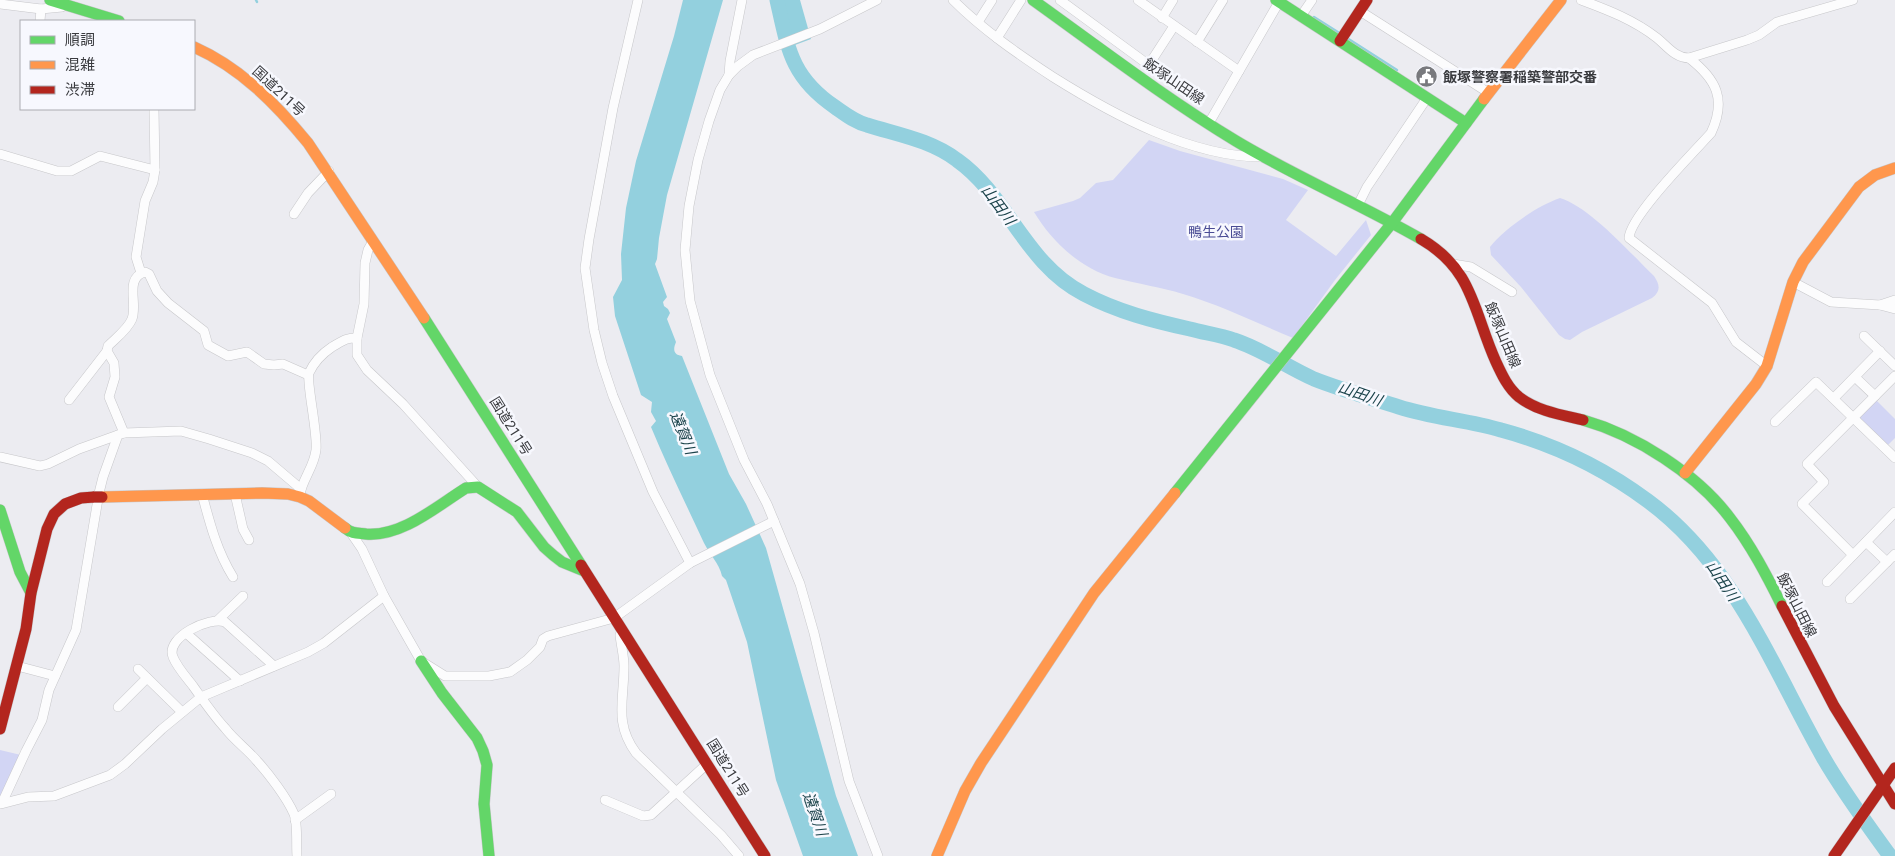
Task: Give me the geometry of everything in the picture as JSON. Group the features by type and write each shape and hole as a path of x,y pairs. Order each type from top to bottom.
{"main road":[{"path":"50,0 116,20"},
{"name":"飯塚山田線","path":"1033,0 1163,93 1209,123 1265,158 1428,243 1454,264 1463,278 1498,368 1510,389 1522,400 1537,407 1598,424 1625,437 1685,473 1718,504 1739,532 1774,590 1800,645 1834,708 1880,788 1895,804"},
{"path":"1340,41 1367,0"},
{"path":"937,856 965,791 981,763 1094,593 1294,348 1392,224 1488,93 1561,0"},
{"path":"1278,1 1466,123"},
{"name":"国道211号","path":"195,48 223,62 253,85 293,124 329,171 765,856"},
{"path":"1685,473 1756,384 1767,366 1793,282 1803,262 1859,187 1874,175 1895,168"},
{"path":"0,729 26,629 31,593 47,529 51,519 60,508 73,500 98,497 300,493 351,533 378,534 390,533 402,528 466,488 478,486 517,512 540,542 553,555 562,562 584,571"},
{"path":"0,510 20,572 31,593"},
{"path":"421,661 442,693 477,738 483,751 486,765 484,804 489,856"},
{"path":"1834,856 1895,768"}],"street":[{"path":"638,0 613,108 589,239 586,268 594,330 602,363 653,492 692,562"},
{"path":"729,75 730,60 742,0"},
{"path":"877,0 820,29 753,55 729,75 720,90 698,160 688,206 685,250 690,301 710,375 744,460 800,584 814,633 849,781 878,856"},
{"path":"954,0 997,38 1098,105 1167,137 1230,155 1247,158 1265,158"},
{"path":"978,22 992,0"},
{"path":"997,38 1021,0"},
{"path":"1060,0 1146,64 1152,60 1174,26"},
{"path":"1138,0 1239,71"},
{"path":"1162,18 1173,0"},
{"path":"1197,42 1223,0"},
{"path":"1301,16 1312,0"},
{"path":"1581,0 1612,11 1636,23 1678,56 1688,58 1709,75 1716,90 1718,100 1716,122 1711,133 1648,205 1632,226 1629,238 1712,303 1736,342 1767,366"},
{"path":"1688,58 1748,40 1777,22 1853,0"},
{"path":"1209,123 1278,1"},
{"path":"0,4 41,9 68,6"},
{"path":"40,20 41,9"},
{"path":"1360,11 1488,93"},
{"path":"1358,205 1367,186 1427,98"},
{"path":"141,273 136,257 145,202 153,182 155,170 154,110"},
{"path":"0,154 57,171 71,171 100,156 155,170"},
{"path":"294,214 308,193 329,171"},
{"path":"373,241 368,250 365,263 364,304 356,348 360,362 404,404 478,486"},
{"path":"1454,264 1471,267 1512,292"},
{"path":"70,400 108,346 132,320 134,312 134,280 141,273 145,272 149,274 157,291 168,303 200,326 208,345 228,356 247,352 264,364 283,364 308,375"},
{"path":"1793,282 1831,302 1880,305 1895,309"},
{"path":"1880,305 1895,300"},
{"path":"1864,336 1895,366"},
{"path":"0,457 40,466 48,464 79,448 121,434 181,431 252,453 268,462 300,493 313,466 317,443 308,375 318,360 328,350 349,338 357,338"},
{"path":"1,804 42,720 49,690 76,630 99,493 103,477 121,434 109,398 115,377 114,363 106,351"},
{"path":"1834,398 1880,351"},
{"path":"1854,555 1802,504 1824,482 1807,464 1895,376"},
{"path":"1855,377 1875,396"},
{"path":"1775,422 1816,382 1895,458"},
{"path":"202,494 216,546 233,578"},
{"path":"235,494 243,529 249,540"},
{"path":"1827,582 1895,512"},
{"path":"351,533 362,549 384,596 421,661 445,676 482,676 510,672 540,648 543,639 548,636 616,621 692,562 772,522"},
{"path":"1866,542 1887,562"},
{"path":"1850,599 1895,554"},
{"path":"243,596 218,620 186,632 175,642 172,654 174,660 226,729 258,761 282,794 295,816 296,856"},
{"path":"1,804 28,796 54,796 110,775 201,697 308,652 324,643 384,596"},
{"path":"218,620 225,622 274,666"},
{"path":"616,621 624,664 622,727 630,744 636,753 721,835 739,856"},
{"path":"186,632 240,681"},
{"path":"17,666 55,676"},
{"path":"138,669 182,712"},
{"path":"118,707 148,678"},
{"path":"605,800 643,816 651,815 707,764"},
{"path":"295,820 332,794"}],"green space":[{"name":"鴨生公園","path":"1149,140 1180,151 1283,179 1308,190 1286,220 1336,256 1366,220 1371,235 1335,280 1293,338 1197,298 1102,274 1068,253 1041,223 1034,212 1073,201 1080,198 1096,183 1113,180"},
{"path":"1560,198 1584,211 1610,232 1654,276 1659,288 1652,298 1582,332 1570,340 1559,335 1521,287 1491,255 1490,247 1504,232 1522,218 1541,206"},
{"path":"1876,400 1895,419 1895,438 1887,446 1858,418"},
{"path":"0,750 21,755 0,800"}],"water":[{"name":"遠賀川","path":"683,0 723,0 667,195 655,264 667,297 663,302 670,313 667,319 676,342 674,351 682,356 729,474 746,504 766,548 836,796 858,856 803,856 776,780 747,642 726,580 704,543 651,427 656,421 651,412 652,402 641,395 615,316 613,297 622,280 621,254 626,208 636,161"},
{"path":"776,0 800,0 811,39 787,48"}],"waterway":[{"name":"山田川","path":"777,0 794,61 800,73 820,96 858,122 925,143 957,160 975,175 990,192 1031,248 1046,265 1064,281 1084,294 1136,315 1244,344 1314,379 1346,390 1412,411 1489,427 1540,442 1596,468 1648,501 1678,526 1728,586 1768,653 1823,757 1855,808 1890,856"},
{"path":"1314,17 1341,34"},
{"path":"1347,38 1397,70"}],"traffic: fast":[{"path":"50,0 116,20"},
{"path":"1033,0 1210,125 1282,167 1421,239"},
{"path":"1276,0 1466,123"},
{"path":"1175,493 1392,223 1484,99"},
{"path":"424,318 581,565"},
{"path":"1583,420 1624,435 1644,446 1664,458 1701,486 1730,518 1745,539 1782,606"},
{"path":"345,528 353,532 366,534 393,531 419,519 466,488 478,487 517,512 544,547 553,555 562,562 584,571"},
{"path":"0,510 20,572 31,593"},
{"path":"421,661 442,693 477,738 483,751 487,765 484,804 489,856"}],"traffic: slow":[{"path":"1484,99 1561,0"},
{"path":"195,48 227,65 257,88 308,143 424,318"},
{"path":"1685,473 1756,384 1767,366 1793,282 1803,262 1859,187 1875,175 1895,168"},
{"path":"937,856 965,791 981,763 1094,593 1175,493"},
{"path":"102,497 288,494 309,501 345,528"}],"traffic: jam":[{"path":"1340,41 1367,0"},
{"path":"1421,239 1452,264 1462,278 1470,293 1496,362 1512,390 1519,397 1534,406 1583,420"},
{"path":"0,729 26,629 31,593 47,529 54,514 65,504 81,498 94,497"},
{"path":"94,497 102,497"},
{"path":"581,565 765,856"},
{"path":"1782,606 1834,706 1895,804"},
{"path":"1834,856 1895,768"}],"place":[{"name":"飯塚警察署稲築警部交番","path":"1427,77"}]}
